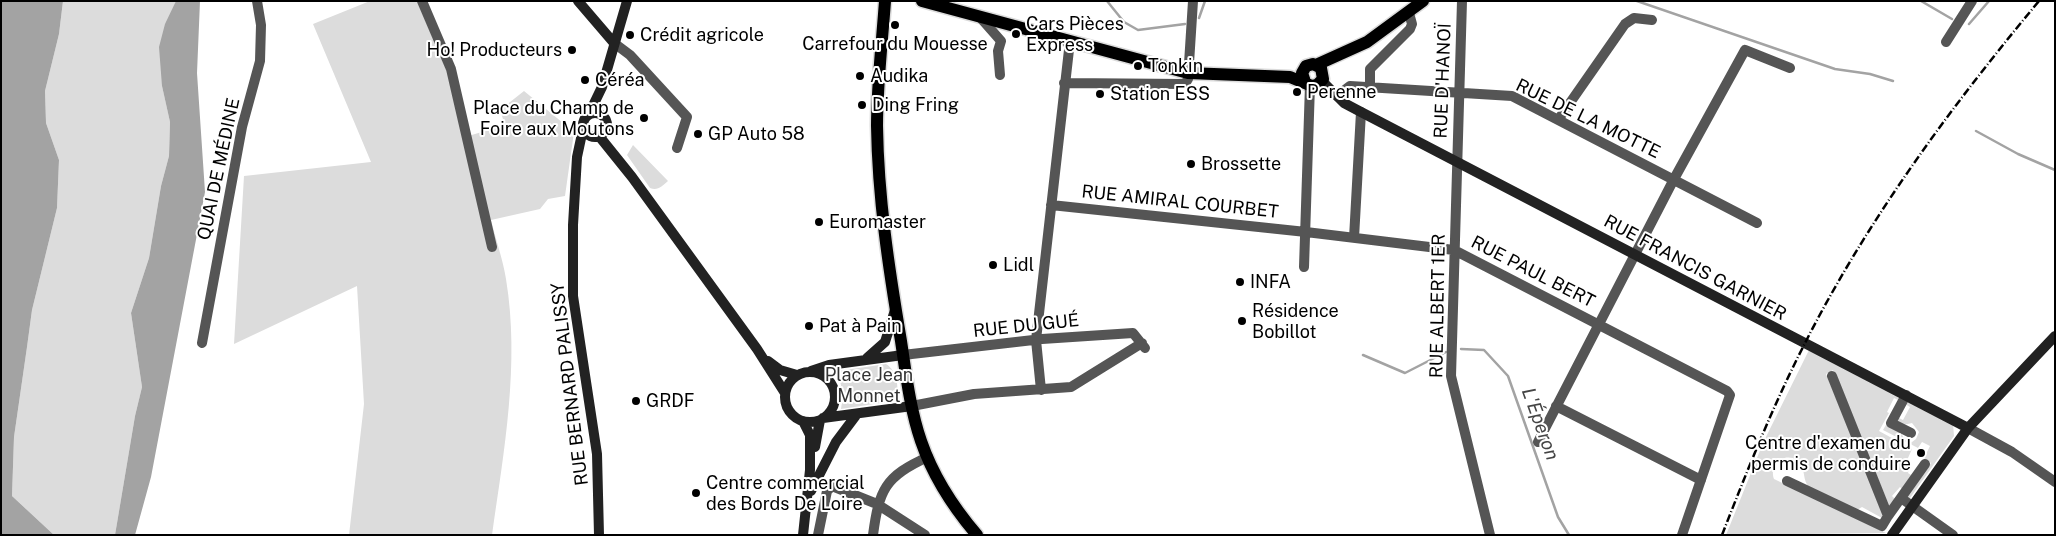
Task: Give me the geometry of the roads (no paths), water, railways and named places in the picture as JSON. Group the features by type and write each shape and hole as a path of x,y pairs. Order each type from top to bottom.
{"main road":[{"path":"884,1 877,125 880,193 903,355 912,406 928,457 944,492 977,535"},
{"path":"922,1 1188,73 1206,75 1313,76 1347,51 1367,42 1423,1"}],"street":[{"name":"QUAI DE MÉDINE","path":"202,343 242,127 260,61 261,24 257,1"},
{"path":"422,1 450,69 492,246"},
{"path":"578,1 614,43 630,56 687,117 677,148"},
{"path":"627,1 602,87 602,116 606,121 594,133 632,177 757,349 785,394"},
{"path":"1064,83 1182,84 1187,82 1193,1"},
{"name":"RUE D'HANOÏ","path":"1457,162 1462,1"},
{"path":"1946,42 1972,1"},
{"name":"RUE D'HANOÏ","path":"1370,87 1370,69 1410,29 1412,24 1409,13"},
{"path":"979,16 1002,41 998,51 1000,75"},
{"path":"1558,120 1625,24 1634,18 1652,20"},
{"path":"599,25 620,24"},
{"path":"803,421 912,406 974,394 1041,390 1036,340 1070,41"},
{"path":"1538,442 1674,179 1745,50 1790,68"},
{"path":"1304,267 1313,76"},
{"name":"RUE FRANCIS GARNIER","path":"1313,76 1360,112 1968,428 2012,452 2055,482"},
{"name":"RUE DE LA MOTTE","path":"1337,96 1348,86 1512,96 1757,223"},
{"name":"RUE BERNARD PALISSY","path":"599,535 598,460 573,296 573,225 578,169 585,144 594,133 584,119 590,114 602,87"},
{"path":"1354,238 1360,112"},
{"path":"590,114 602,116"},
{"name":"RUE ALBERT 1ER","path":"1457,162 1451,376 1490,535"},
{"name":"RUE AMIRAL COURBET","path":"1051,205 1306,232"},
{"name":"RUE PAUL BERT","path":"1306,232 1454,250 1729,393 1730,399 1702,480"},
{"path":"864,360 875,353 885,342 895,308"},
{"name":"RUE DU GUÉ","path":"903,355 1036,340 1133,333 1144,345 1071,386 1041,390"},
{"path":"1892,535 1968,428 2055,336"},
{"path":"757,349 779,370 801,374 819,374 831,384 835,399 833,407 821,419 810,470"},
{"path":"803,535 810,470 810,435 803,421 791,413 785,400 787,386 801,374 864,360 903,355"},
{"path":"1832,376 1888,516"},
{"path":"1906,395 1891,422 1911,433"},
{"path":"1556,406 1702,480 1682,535"},
{"path":"807,499 836,442 857,414"},
{"path":"873,535 877,504 885,486 894,476 928,457"},
{"path":"1787,481 1882,526 1925,464"},
{"path":"818,535 827,491 832,486 877,504 925,535"},
{"path":"1901,498 1953,535"}],"waterway":[{"path":"1107,1 1124,22 1138,30 1185,24"},
{"path":"1199,18 1205,1"},
{"path":"1637,1 1835,69 1870,74 1893,81"},
{"path":"1921,1 1952,19"},
{"path":"1969,24 1989,1"},
{"path":"1976,131 2018,154 2055,170"},
{"name":"L'Éperon","path":"1461,349 1484,350 1508,376 1558,517 1569,535"},
{"name":"L'Éperon","path":"1363,355 1405,373 1446,352"}],"railway":[{"path":"1722,535 1781,393 1803,347 1854,255 1941,125 2039,1"}],"place":[{"name":"Carrefour du Mouesse","path":"895,25"},
{"name":"Cars Pièces Express","path":"1016,34"},
{"name":"Crédit agricole","path":"630,35"},
{"name":"Ho! Producteurs","path":"572,50"},
{"name":"Tonkin","path":"1138,66"},
{"name":"Audika","path":"860,76"},
{"name":"Céréa","path":"585,80"},
{"name":"Perenne","path":"1297,92"},
{"name":"Station ESS","path":"1100,94"},
{"name":"Ding Fring","path":"862,105"},
{"name":"Place du Champ de Foire aux Moutons","path":"644,118"},
{"name":"GP Auto 58","path":"698,134"},
{"name":"Brossette","path":"1191,164"},
{"name":"Euromaster","path":"819,222"},
{"name":"Lidl","path":"993,265"},
{"name":"INFA","path":"1240,282"},
{"name":"Résidence Bobillot","path":"1242,321"},
{"name":"Pat à Pain","path":"809,326"},
{"name":"GRDF","path":"636,401"},
{"name":"Centre d'examen du permis de conduire","path":"1921,453"},
{"name":"Centre commercial des Bords De Loire","path":"696,493"}],"park label":[{"name":"Place Jean Monnet","path":"869,385"}]}
